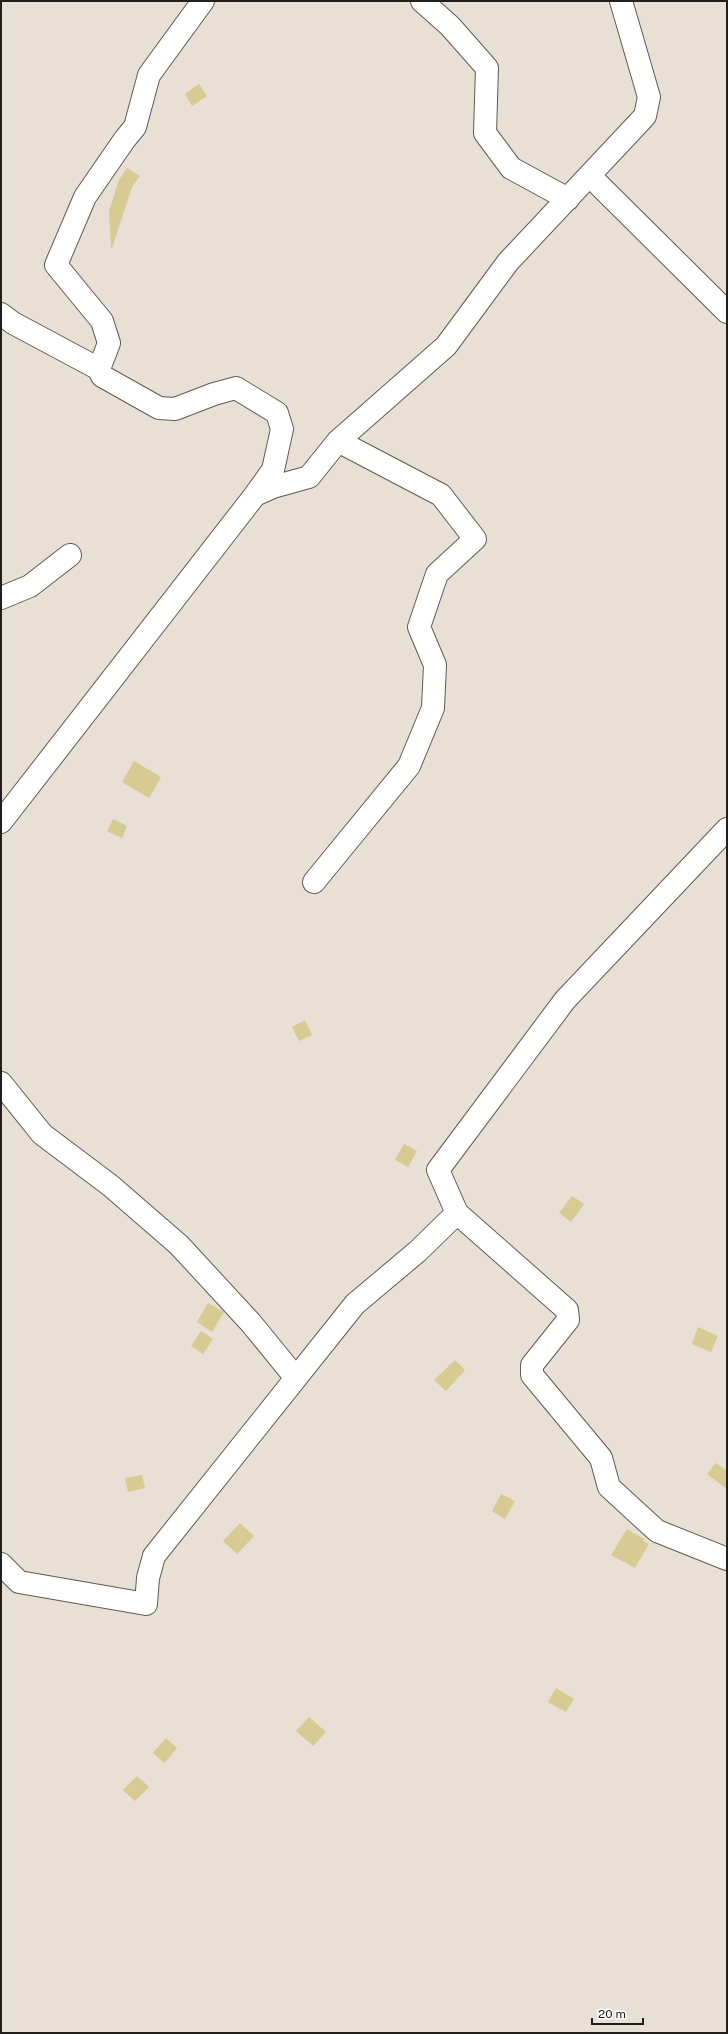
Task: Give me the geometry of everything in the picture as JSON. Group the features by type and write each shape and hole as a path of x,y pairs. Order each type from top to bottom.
{"street":[{"path":"99,369 108,343 102,321 56,265 85,197 135,127 149,75 203,1"},
{"path":"422,1 450,26 487,68 485,133 493,145 511,168 568,199"},
{"path":"255,495 273,487 309,477 338,441 446,346 508,262 645,116 649,97 621,1"},
{"path":"590,176 727,312"},
{"path":"1,314 13,324 99,369 102,376 159,408 175,409 214,394 236,388 277,413 282,429 273,470 1,822"},
{"path":"314,882 409,766 433,708 435,665 419,627 436,574 475,539 440,494 338,441"},
{"path":"1,598 30,586 70,555"},
{"path":"727,829 565,1000 438,1170 456,1213 567,1310 568,1320 532,1365 532,1375 601,1458 609,1487 657,1531 727,1559"},
{"path":"1,1083 42,1134 111,1186 180,1245 251,1323 295,1377"},
{"path":"1,1564 18,1582 146,1604 148,1578 154,1556 295,1377 355,1304 418,1251 456,1213"}],"building":[{"path":"199,84 207,96 192,106 185,94"},
{"path":"127,168 140,176 132,187 111,248 109,211 119,180"},
{"path":"134,761 161,777 149,798 122,782"},
{"path":"113,819 127,826 122,838 107,831"},
{"path":"305,1020 312,1035 299,1041 292,1027"},
{"path":"404,1144 417,1151 408,1167 395,1160"},
{"path":"572,1196 584,1204 571,1222 559,1213"},
{"path":"208,1303 224,1312 212,1332 197,1322"},
{"path":"698,1327 718,1336 711,1352 692,1344"},
{"path":"201,1331 213,1339 203,1354 191,1346"},
{"path":"455,1360 465,1370 446,1391 434,1380"},
{"path":"716,1463 727,1471 727,1489 707,1474"},
{"path":"142,1475 145,1488 128,1492 125,1478"},
{"path":"501,1494 515,1501 505,1519 492,1511"},
{"path":"240,1523 254,1536 237,1554 223,1541"},
{"path":"627,1529 644,1539 643,1541 649,1544 635,1568 611,1555"},
{"path":"556,1688 574,1699 566,1712 548,1702"},
{"path":"309,1717 326,1732 313,1746 296,1731"},
{"path":"166,1738 177,1748 164,1763 153,1753"},
{"path":"137,1776 149,1787 135,1801 123,1790"}]}
